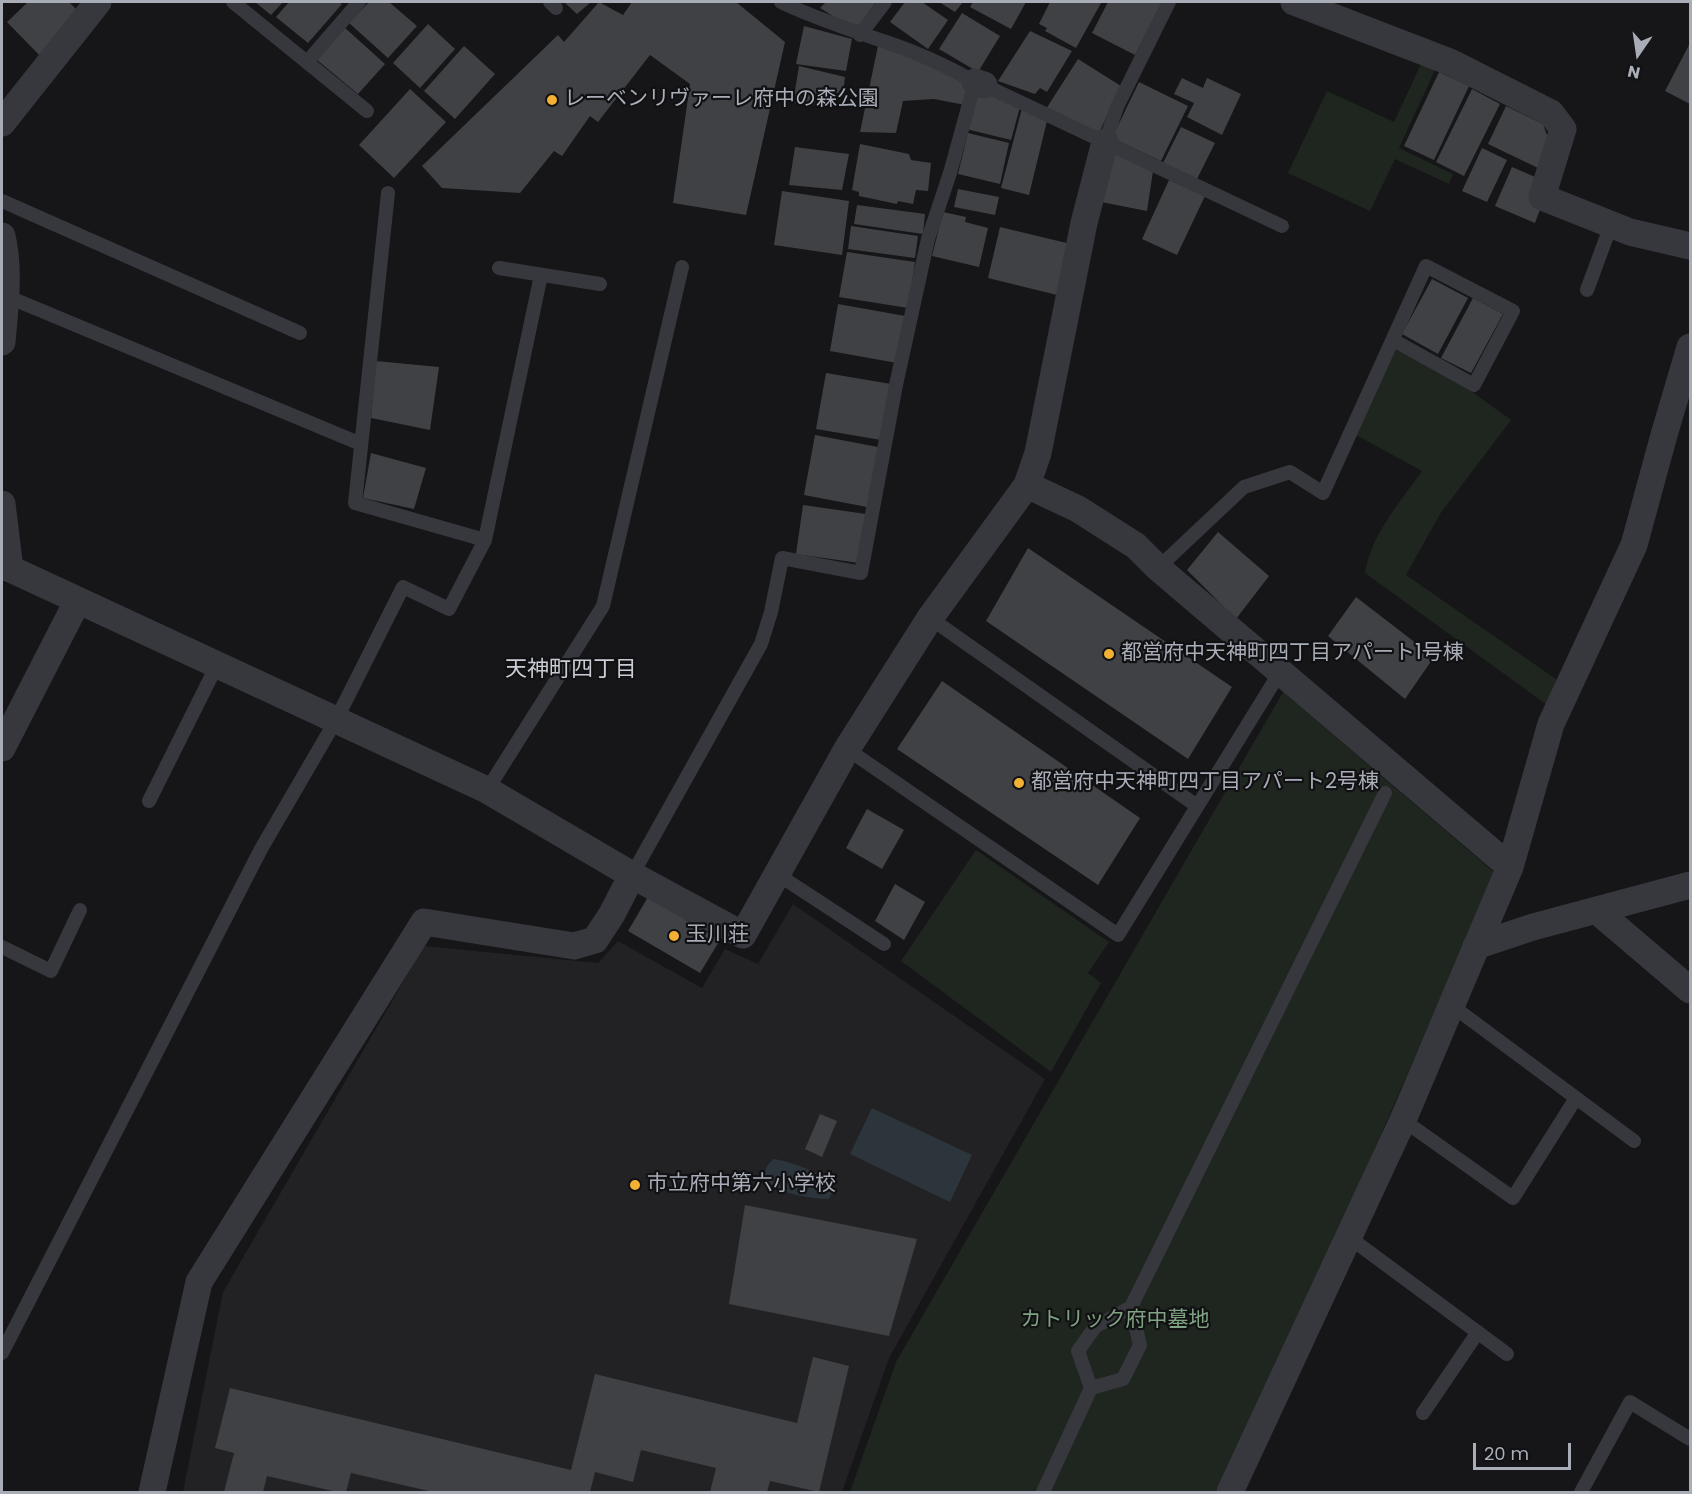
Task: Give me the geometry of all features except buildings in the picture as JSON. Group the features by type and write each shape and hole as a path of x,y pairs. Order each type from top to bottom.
{"street":[{"path":"2,123 98,2"},
{"path":"1294,2 1450,62 1551,112 1563,129 1542,197 1630,232 1690,246"},
{"path":"2,504 6,567 487,790 743,935 847,749 930,618 1027,485 1038,453 1084,223 1105,142"},
{"path":"2,236 6,296 2,342"},
{"path":"1230,1492 1403,1120 1510,867 1551,724 1634,545 1690,351"},
{"path":"1027,485 1078,509 1136,546 1158,568 1510,867"},
{"path":"2,748 78,600"},
{"path":"152,1492 199,1282 424,922 574,946 595,940 612,914 632,874"},
{"path":"1476,946 1533,927 1690,885"},
{"path":"1596,910 1690,990"}],"lane":[{"path":"233,2 367,111"},
{"path":"307,62 359,2"},
{"path":"781,2 807,15 860,35 903,48 1282,226"},
{"path":"860,35 885,2"},
{"path":"1105,142 1117,107 1169,2"},
{"path":"632,874 761,644 771,612 782,558 861,573 896,385 928,239 979,83"},
{"path":"388,193 355,503 485,540"},
{"path":"2,201 300,333"},
{"path":"1587,290 1611,225"},
{"path":"1158,568 1244,487 1290,472 1323,493 1426,266 1513,311 1474,385 1393,340"},
{"path":"487,790 603,606 681,267"},
{"path":"499,268 600,284"},
{"path":"2,1353 261,849 336,720 403,587 449,609 485,540 541,275"},
{"path":"6,296 361,444"},
{"path":"930,618 1197,806"},
{"path":"149,801 217,665"},
{"path":"847,749 1118,935 1280,672"},
{"path":"1043,1492 1091,1388 1078,1351 1095,1327 1131,1307 1385,793"},
{"path":"777,874 884,944"},
{"path":"2,947 51,971 80,910"},
{"path":"1451,1005 1634,1141"},
{"path":"1403,1120 1513,1198 1576,1098"},
{"path":"1350,1238 1506,1354"},
{"path":"1091,1388 1123,1379 1140,1345 1131,1307"},
{"path":"1423,1413 1478,1332"},
{"path":"1581,1492 1630,1402 1690,1439"}],"shaded area":[{"name":"市立府中第六小学校","path":"793,904 1045,1079 889,1358 842,1492 183,1492 223,1292 424,946 598,963 618,941 702,988 725,949 758,964"},
{"path":"872,1108 972,1155 950,1202 850,1154"},
{"path":"773,1159 805,1168 822,1176 832,1185 833,1189 829,1199 797,1195 766,1184 765,1170"}],"green space":[{"path":"1422,62 1436,68 1399,148 1453,174 1449,184 1395,159 1370,211 1288,173 1327,91 1394,122"},
{"path":"1395,349 1471,391 1511,420 1440,514 1406,575 1566,686 1554,710 1365,573 1373,545 1380,532 1422,471 1356,435"},
{"name":"カトリック府中墓地","path":"1283,692 1495,873 1225,1492 850,1492 896,1362"},
{"path":"976,850 1109,942 1088,973 1101,983 1051,1072 901,961"}],"place":[{"name":"レーベンリヴァーレ府中の森公園","path":"552,100"},
{"name":"都営府中天神町四丁目アパート1号棟","path":"1109,654"},
{"name":"都営府中天神町四丁目アパート2号棟","path":"1019,783"},
{"name":"玉川荘","path":"674,936"},
{"name":"市立府中第六小学校","path":"635,1185"}],"district":[{"name":"天神町四丁目","path":"571,670"}]}
